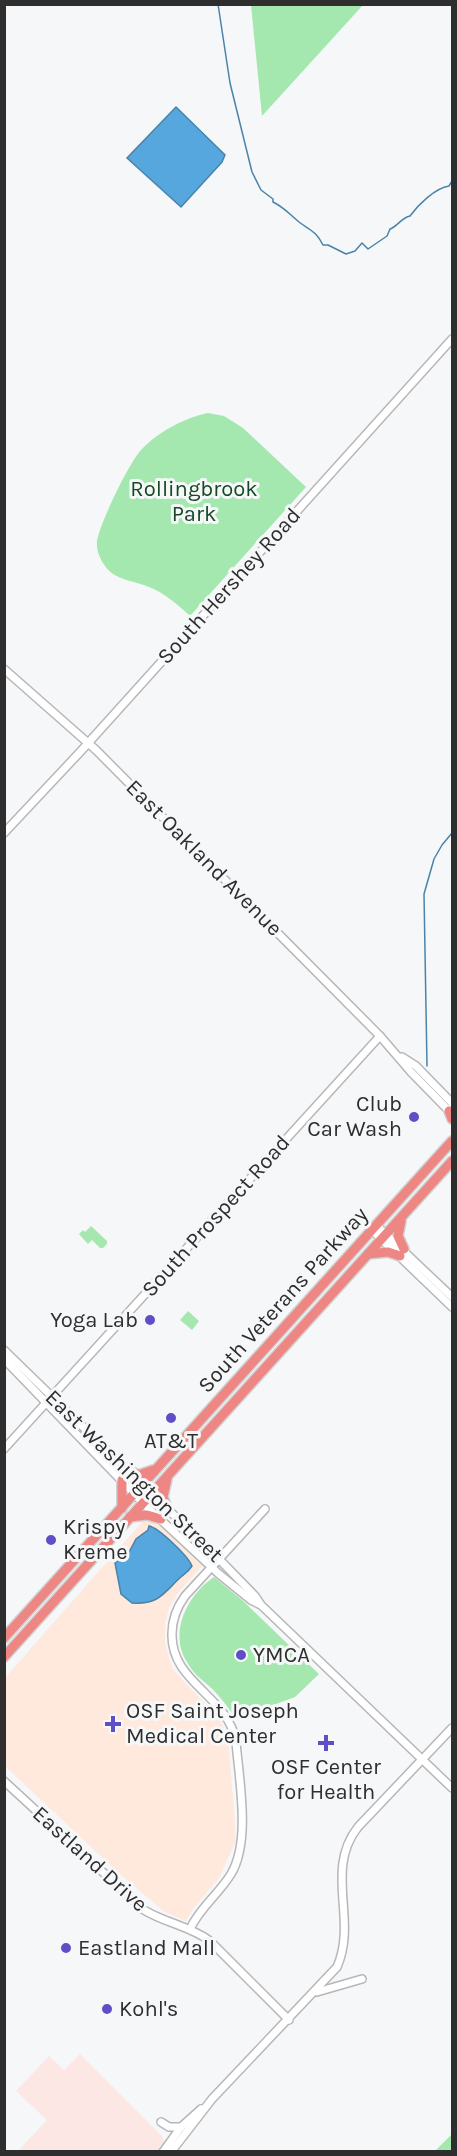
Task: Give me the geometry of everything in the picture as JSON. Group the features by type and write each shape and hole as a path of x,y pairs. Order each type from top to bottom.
{"highway":[{"name":"South Veterans Parkway","path":"4,1638 452,1140"},
{"name":"South Veterans Parkway","path":"4,1657 453,1161"},
{"path":"368,1254 402,1253 398,1236 401,1218"},
{"path":"127,1470 139,1475 158,1467"},
{"path":"168,1476 163,1497 168,1511"},
{"path":"122,1480 122,1508"},
{"path":"130,1517 147,1515 161,1519"}],"main road":[{"name":"South Hershey Road","path":"4,833 453,339"},
{"name":"East Oakland Avenue","path":"4,669 88,742 380,1036 411,1072 452,1112"},
{"name":"South Prospect Road","path":"4,1449 380,1036"},
{"path":"374,1228 450,1296 453,1305"},
{"path":"402,1253 453,1305"},
{"name":"East Washington Street","path":"4,1350 143,1503 212,1567 251,1600 261,1605"},
{"name":"East Washington Street","path":"4,1359 127,1470 219,1559 261,1605 453,1788"},
{"path":"190,1929 199,1912 231,1874 239,1856 242,1839 237,1755 233,1729 220,1707 180,1666 172,1640 172,1626 180,1604 266,1509"},
{"path":"163,2151 181,2127 212,2099 338,1967 345,1948 342,1862 348,1841 358,1827 453,1728"},
{"name":"Eastland Drive","path":"4,1781 144,1910 190,1929 215,1946 289,2020"},
{"path":"315,1993 362,1979"},
{"path":"171,2151 212,2099"},
{"path":"161,2122 169,2127 181,2127"}],"shaded area":[{"name":"OSF Saint Joseph Medical Center","path":"149,1520 162,1528 202,1566 177,1594 169,1608 165,1623 165,1643 172,1668 220,1719 228,1739 235,1842 219,1878 192,1910 186,1921 165,1912 122,1876 5,1766 5,1678 143,1521"},
{"path":"80,2054 162,2136 164,2142 160,2151 18,2151 47,2120 16,2091 49,2056 64,2070"}],"green space":[{"path":"251,5 363,5 262,116"},
{"name":"Rollingbrook Park","path":"208,413 224,416 243,428 306,487 190,616 155,590 109,571 100,557 97,541 103,521 129,467 141,450 155,437 172,427 190,418"},
{"path":"91,1226 107,1241 103,1248 92,1240 88,1244 79,1234"},
{"path":"188,1311 199,1321 192,1330 180,1320"},
{"name":"YMCA","path":"214,1577 242,1600 319,1674 295,1697 236,1719 213,1690 189,1666 182,1651 180,1627 196,1593"},
{"path":"452,2134 452,2151 435,2151"}],"water":[{"path":"176,107 225,155 222,162 181,207 127,158"},
{"path":"149,1526 173,1543 192,1566 155,1600 132,1603 121,1594 115,1563 128,1554 136,1539 148,1530"}],"waterway":[{"path":"218,4 230,83 252,172 261,190 315,234 323,245 328,245 346,254 355,251 362,243 368,249 387,236 390,229 410,216 427,198 449,186 452,181"},
{"path":"427,1066 424,894 434,859 452,833"}],"place":[{"name":"Club Car Wash","path":"414,1117"},
{"name":"Yoga Lab","path":"150,1320"},
{"name":"AT&T","path":"171,1418"},
{"name":"Krispy Kreme","path":"51,1540"},
{"name":"YMCA","path":"241,1655"},
{"name":"OSF Saint Joseph Medical Center","path":"113,1724"},
{"name":"OSF Center for Health","path":"326,1743"},
{"name":"Eastland Mall","path":"66,1948"},
{"name":"Kohl's","path":"107,2009"}]}
